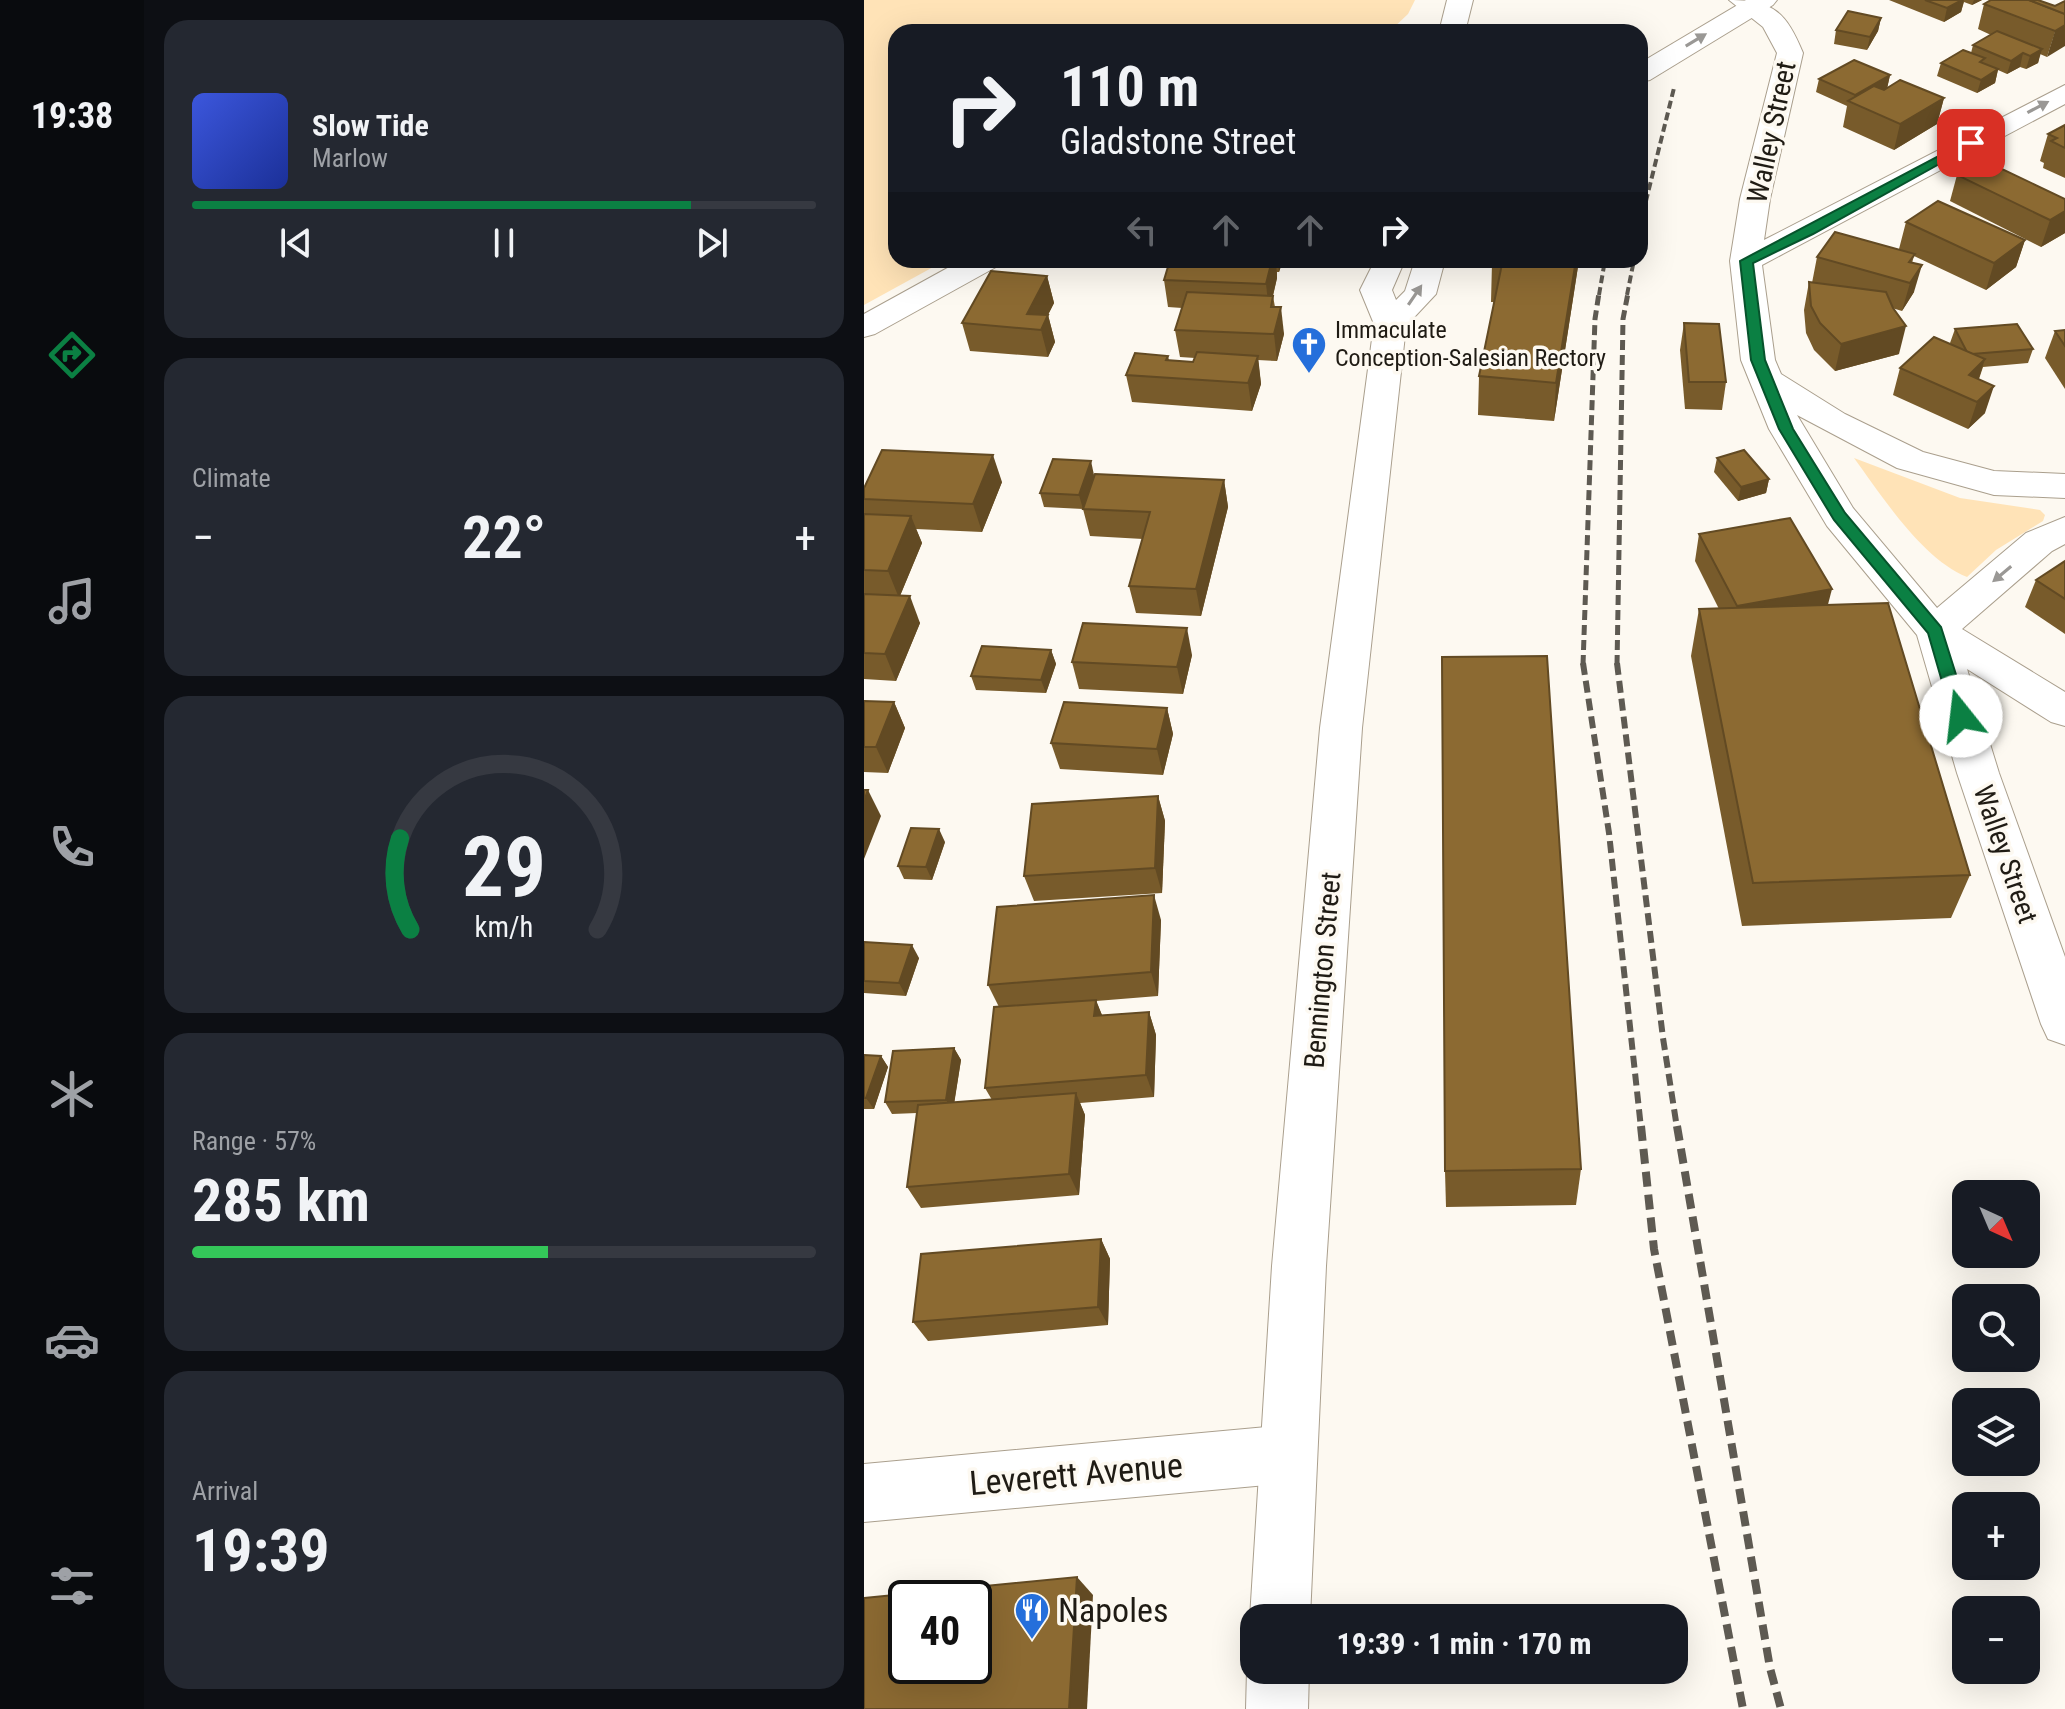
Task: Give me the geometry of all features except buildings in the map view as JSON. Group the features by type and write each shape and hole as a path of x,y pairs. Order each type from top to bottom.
{"street":[{"path":"1454,24 1460,0"},
{"path":"1648,43 1717,0"},
{"path":"1648,69 1753,2"},
{"name":"Walley Street","path":"1753,2 1784,35 1790,53 1755,199 1746,261 1758,360 1786,429 1840,517 1935,631 1978,773 2065,1024"},
{"path":"1746,261 2065,93"},
{"path":"864,327 971,268"},
{"name":"Bennington Street","path":"1281,1604 1299,1266 1341,728 1390,324 1376,290 1386,268"},
{"path":"1390,324 1420,294 1428,268"},
{"path":"1766,380 1833,422 1910,460 1994,483 2065,486"},
{"path":"2065,529 2039,542 1935,631 2065,711"},
{"name":"Leverett Avenue","path":"864,1493 1288,1454"},
{"path":"1277,1709 1278,1684"}],"shaded area":[{"path":"864,0 1415,0 1408,14 1397,24 888,24 888,268 931,268 864,305"},
{"path":"1854,458 1960,498 2040,510 2045,515 2043,521 1996,550 1967,577 1934,556 1919,541 1890,508"}],"railway":[{"path":"1648,193 1674,88"},
{"path":"1599,295 1604,268"},
{"path":"1627,295 1632,268"},
{"path":"1583,663 1595,319 1599,293"},
{"path":"1617,663 1623,319 1628,293"},
{"path":"1583,663 1609,833 1641,1128"},
{"path":"1617,663 1677,1128"},
{"path":"1641,1126 1654,1249 1743,1709"},
{"path":"1677,1126 1770,1668 1781,1709"}],"place":[{"name":"Immaculate Conception-Salesian Rectory","path":"1309,375"},
{"name":"Napoles","path":"1032,1641"}],"route":[{"path":"1961,716 1935,631 1840,517 1786,429 1758,360 1746,261 1971,143"}]}
